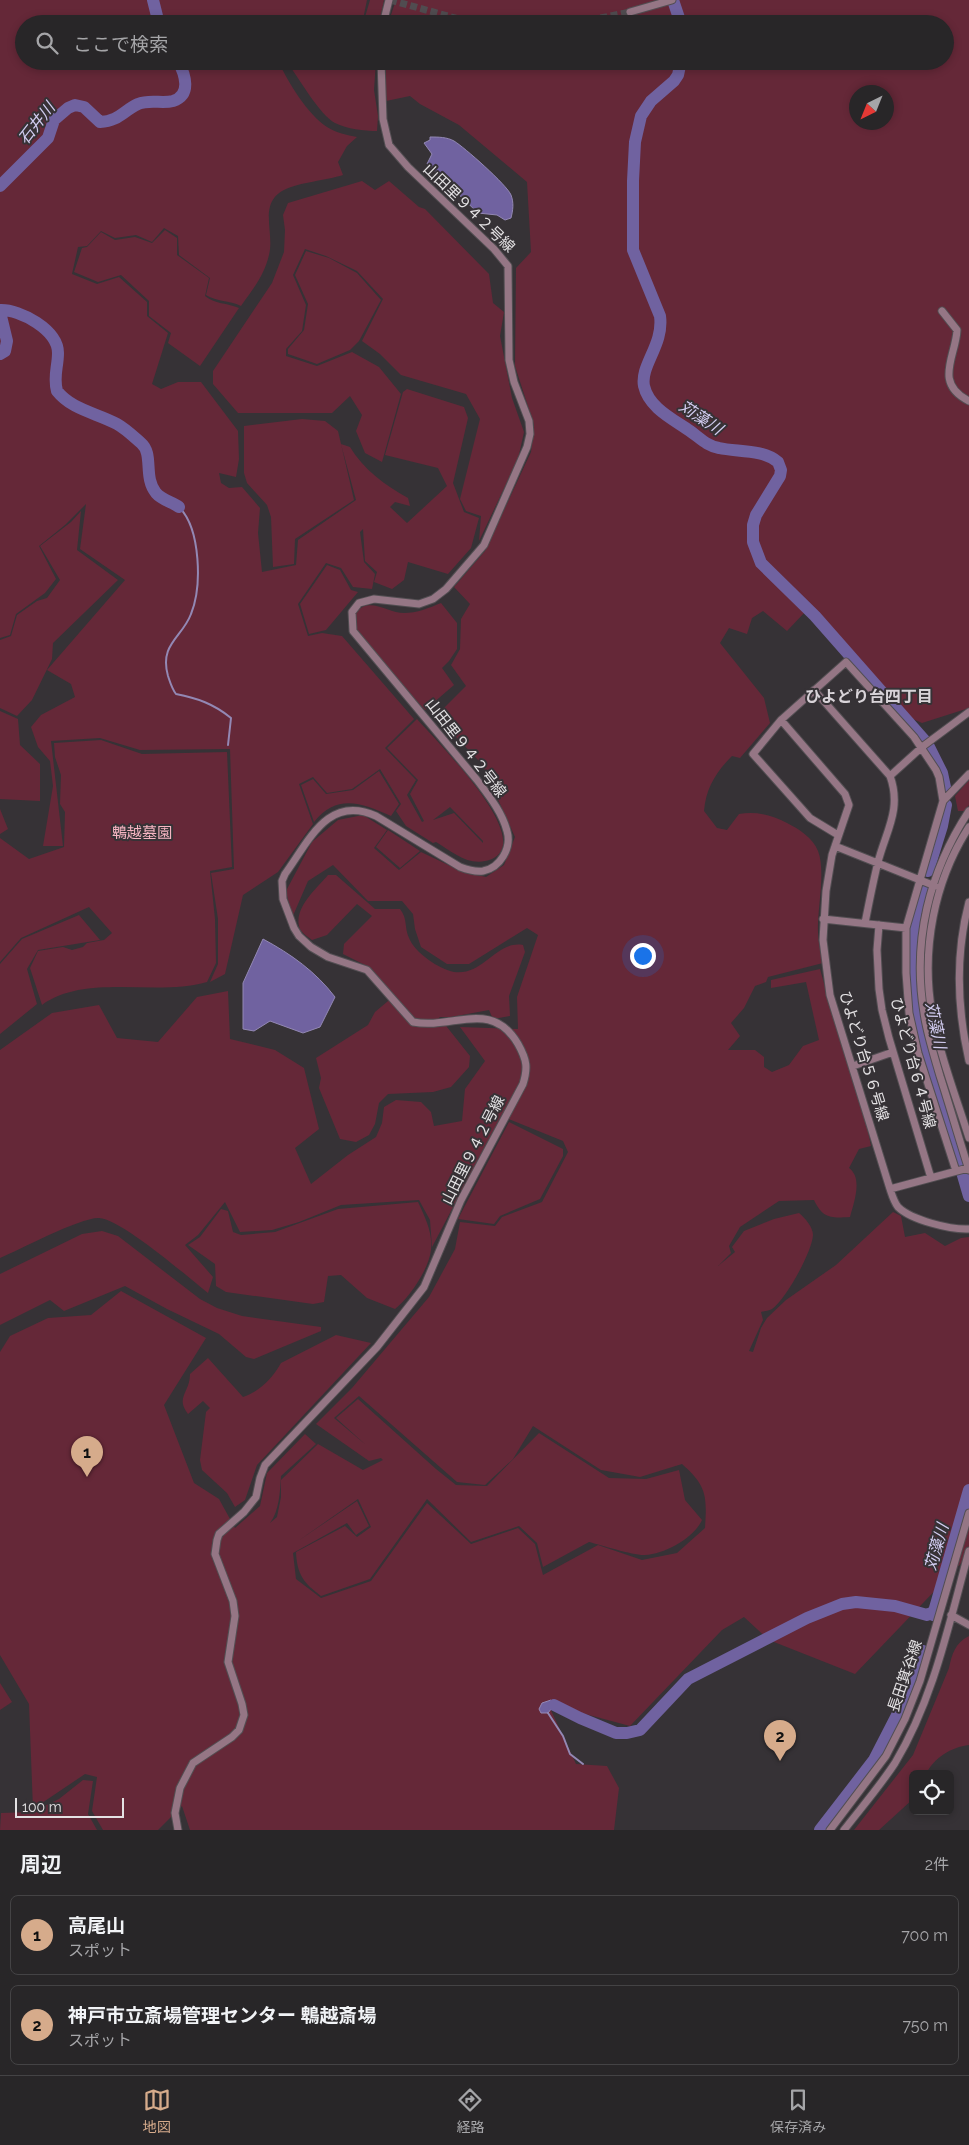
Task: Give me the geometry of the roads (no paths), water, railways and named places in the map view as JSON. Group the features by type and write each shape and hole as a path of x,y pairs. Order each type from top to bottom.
{"street":[{"path":"385,15 389,0"},
{"path":"630,12 672,0"},
{"name":"山田里９４２号線","path":"178,1830 175,1813 180,1788 194,1763 236,1734 240,1730 244,1716 228,1662 235,1616 233,1601 216,1554 219,1534 244,1512 256,1497 265,1465 377,1347 424,1287 461,1200 523,1084 527,1069 523,1053 516,1041 493,1020 475,1017 450,1022 422,1024 413,1022 367,970 328,957 310,946 294,928 282,899 282,881 285,874 320,825 330,816 346,810 365,811 376,816 460,867 471,871 485,870 496,866 505,853 508,840 507,831 491,799 353,631 351,622 352,612 355,607 366,600 419,604 433,599 446,589 484,545 527,447 530,434 529,421 514,382 509,360 508,266 494,248 408,167 390,145 383,119 381,70"},
{"path":"942,312 957,330 950,357 950,378 953,386 962,398 969,401"},
{"path":"838,835 810,818 753,754 781,720 846,662 922,747 936,770 943,801"},
{"path":"814,690 890,776 894,788 894,810 878,862 864,923"},
{"path":"890,776 922,747 969,712"},
{"name":"ひよどり台５６号線","path":"781,720 845,794 849,805 835,846 826,891 824,940 830,995 890,1189 895,1202 907,1214 956,1230 969,1229"},
{"path":"956,1171 918,1053 909,1013 906,973 906,928 919,878 943,801 969,774"},
{"path":"890,1189 969,1169 924,1015 920,956 922,931 932,884 952,836 969,811"},
{"path":"969,827 950,861 940,888 930,933 928,958 932,1013 969,1138"},
{"path":"835,846 940,888"},
{"path":"969,902 960,938 958,969 959,1006 969,1061"},
{"path":"824,919 906,928"},
{"name":"ひよどり台６４号線","path":"879,925 877,950 879,989 893,1052 931,1178"},
{"path":"853,1066 893,1052"},
{"name":"長田箕谷線","path":"830,1830 886,1756 905,1719 920,1681 969,1512"},
{"name":"長田箕谷線","path":"844,1830 894,1764 916,1724 932,1686 969,1551"},
{"path":"951,1615 969,1625"}],"waterway":[{"name":"石井川","path":"153,0 157,15"},
{"name":"苅藻川","path":"673,0 678,15"},
{"name":"石井川","path":"0,186 48,138 54,120 68,108 75,105 84,107 100,122 112,120 138,104 173,101 179,98 185,89 185,78 182,70"},
{"name":"苅藻川","path":"679,70 674,81 651,101 641,116 635,142 633,250 660,316 659,336 645,370 644,386 656,407 711,445 765,455 778,462 781,470 780,476 756,515 753,525 753,542 761,563 815,616 925,741"},
{"path":"0,310 27,317 52,336 58,353 57,391 77,407 120,426 141,443 147,453 152,487 158,495 179,507"},
{"name":"石井川","path":"0,312 7,341 5,351 0,354"},
{"path":"179,507 192,529 198,574 195,603 191,614 169,649 166,665 168,676 176,694 205,702 231,718 228,745"},
{"name":"苅藻川","path":"929,747 942,773 946,792"},
{"name":"苅藻川","path":"928,871 942,826 946,805"},
{"name":"苅藻川","path":"922,888 916,912 911,981 922,1045 959,1165"},
{"name":"苅藻川","path":"962,1172 969,1196"},
{"name":"苅藻川","path":"933,1615 969,1490"},
{"path":"554,1705 616,1733 640,1730 688,1679 807,1618 842,1604 856,1602 895,1606 927,1615 933,1612"},
{"path":"820,1830 874,1760 912,1686 923,1651"},
{"path":"548,1713 563,1736 570,1754 583,1764"}],"tunnel":[{"path":"390,0 444,15"},
{"path":"615,15 630,12"}],"place":[{"name":"高尾山","path":"87,1477"},
{"name":"神戸市立斎場管理センター 鵯越斎場","path":"780,1761"}],"district":[{"name":"ひよどり台四丁目","path":"869,696"}],"park label":[{"name":"鵯越墓園","path":"142,833"}]}
